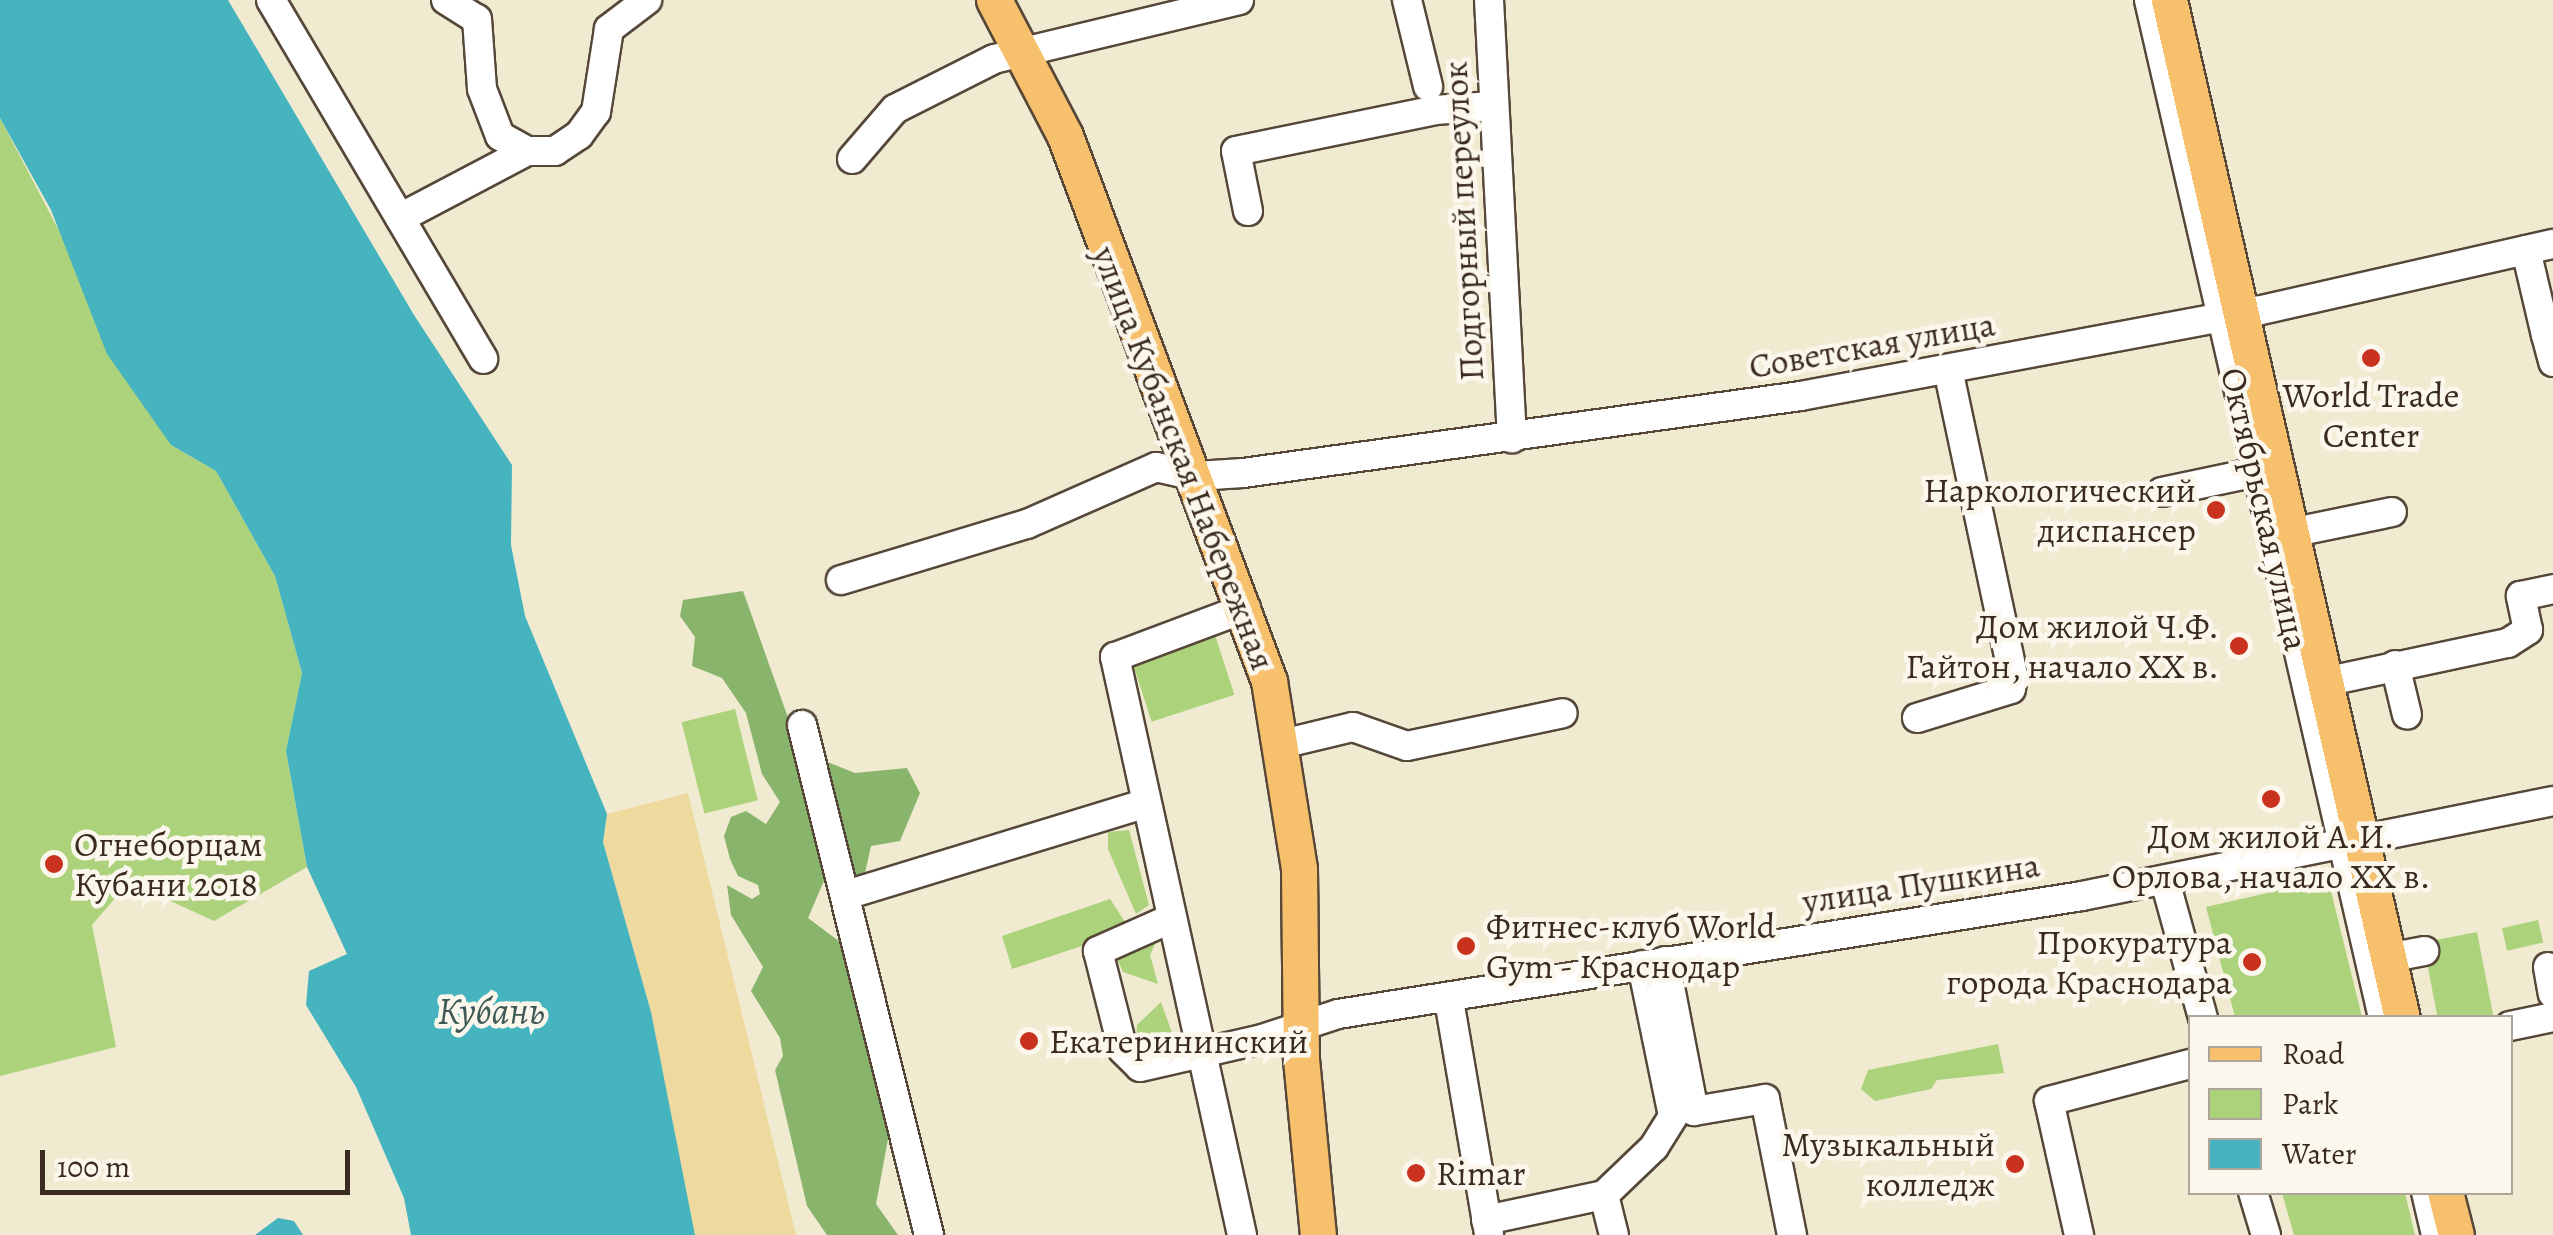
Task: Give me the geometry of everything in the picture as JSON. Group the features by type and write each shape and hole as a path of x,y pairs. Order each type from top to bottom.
{"main road":[{"name":"улица Кубанская Набережная","path":"994,0 1064,136 1196,476 1246,608 1282,744 1298,869 1300,1028 1318,1235"},
{"name":"Октябрьская улица","path":"2169,0 2231,316 2290,533 2324,682 2351,843 2388,958 2401,1015"},
{"path":"2447,1195 2456,1235"}],"street":[{"path":"270,0 483,358"},
{"path":"446,0 477,20 482,89 500,136 527,151"},
{"path":"400,218 527,151 555,151 580,136 596,112 609,29 648,0"},
{"path":"852,159 895,108 994,59 1239,0"},
{"path":"1407,0 1428,86"},
{"name":"Подгорный переулок","path":"1489,0 1512,438"},
{"name":"Октябрьская улица","path":"2149,0 2231,316 2257,472 2351,843 2382,1015"},
{"path":"1248,211 1236,151 1435,110 1492,106"},
{"path":"2539,247 2553,362"},
{"name":"Советская улица","path":"841,580 1027,524 1156,467 1196,476 1512,438 1948,370 2231,316 2539,247"},
{"path":"1918,718 2011,690 2013,675 1948,370"},
{"path":"2162,492 2257,472"},
{"path":"2290,533 2392,512"},
{"path":"2324,682 2508,644 2528,630 2522,596 2553,588"},
{"path":"1242,1235 1115,657 1246,608"},
{"path":"2396,665 2407,715"},
{"path":"1282,744 1353,726 1406,746 1563,713"},
{"path":"802,725 929,1235"},
{"name":"улица Пушкина","path":"1170,920 1098,952 1124,1050 1140,1067 1300,1028 1338,1014 1448,1000 2164,881 2553,801"},
{"path":"846,895 1146,803"},
{"path":"2164,881 2202,1015"},
{"path":"2388,958 2424,951"},
{"path":"1448,1000 1488,1227 1604,1194 1654,1147 1672,1116 1653,963"},
{"path":"1653,963 1694,1111 1765,1099 1792,1235"},
{"path":"2513,1025 2553,1017"},
{"path":"2079,1235 2049,1101 2188,1065"},
{"path":"1604,1194 1614,1235"},
{"path":"2255,1195 2266,1235"},
{"path":"2427,1195 2436,1235"}],"green space":[{"path":"0,118 171,445 216,471 275,576 302,673 286,751 307,867 214,921 129,882 92,925 116,1047 0,1076"},
{"path":"743,591 807,771 830,763 855,773 907,768 920,793 900,841 871,846 865,873 856,878 822,829 816,844 826,876 808,918 840,942 866,1030 890,1128 876,1204 898,1235 827,1235 807,1206 775,1070 783,1056 780,1038 751,991 763,967 731,915 727,885 752,899 760,894 758,885 738,876 730,859 724,836 731,817 746,811 766,824 780,802 762,774 746,713 722,678 692,666 695,637 680,616 683,600"},
{"path":"1214,632 1234,695 1152,722 1131,659"},
{"path":"735,709 758,800 704,814 682,722"},
{"path":"1129,830 1149,905 1136,914 1108,849 1108,832"},
{"path":"2328,879 2362,1015 2234,1015 2206,907"},
{"path":"1110,899 1125,922 1088,944 1012,969 1002,936"},
{"path":"2538,920 2543,942 2507,951 2502,928"},
{"path":"2477,932 2493,1015 2437,1015 2423,942"},
{"path":"1158,938 1150,955 1158,984 1123,972 1116,956"},
{"path":"1161,1002 1174,1038 1136,1043 1137,1025"},
{"path":"1998,1044 2004,1073 1937,1080 1931,1089 1875,1101 1861,1089 1868,1070"},
{"path":"2283,1195 2405,1195 2415,1235 2294,1235"}],"sand":[{"path":"688,793 796,1235 695,1235 690,1215 651,1012 603,842 607,814"}],"water":[{"name":"Кубань","path":"0,0 228,0 414,315 512,465 511,545 525,616 607,814 603,842 651,1012 695,1235 411,1235 404,1198 356,1087 306,1005 309,971 347,954 307,867 286,751 302,673 275,576 216,471 171,445 107,354 51,210 0,118"},
{"path":"278,1218 294,1221 303,1235 255,1235"}],"place":[{"name":"World Trade Center","path":"2371,358"},
{"name":"Наркологический диспансер","path":"2216,510"},
{"name":"Дом жилой Ч.Ф. Гайтон, начало XX в.","path":"2239,646"},
{"name":"Дом жилой А.И. Орлова, начало XX в.","path":"2271,799"},
{"name":"Огнеборцам Кубани 2018","path":"54,864"},
{"name":"Фитнес-клуб World Gym - Краснодар","path":"1466,946"},
{"name":"Прокуратура города Краснодара","path":"2252,962"},
{"name":"Екатерининский","path":"1029,1041"},
{"name":"Музыкальный колледж","path":"2015,1164"},
{"name":"Rimar","path":"1416,1173"}]}
